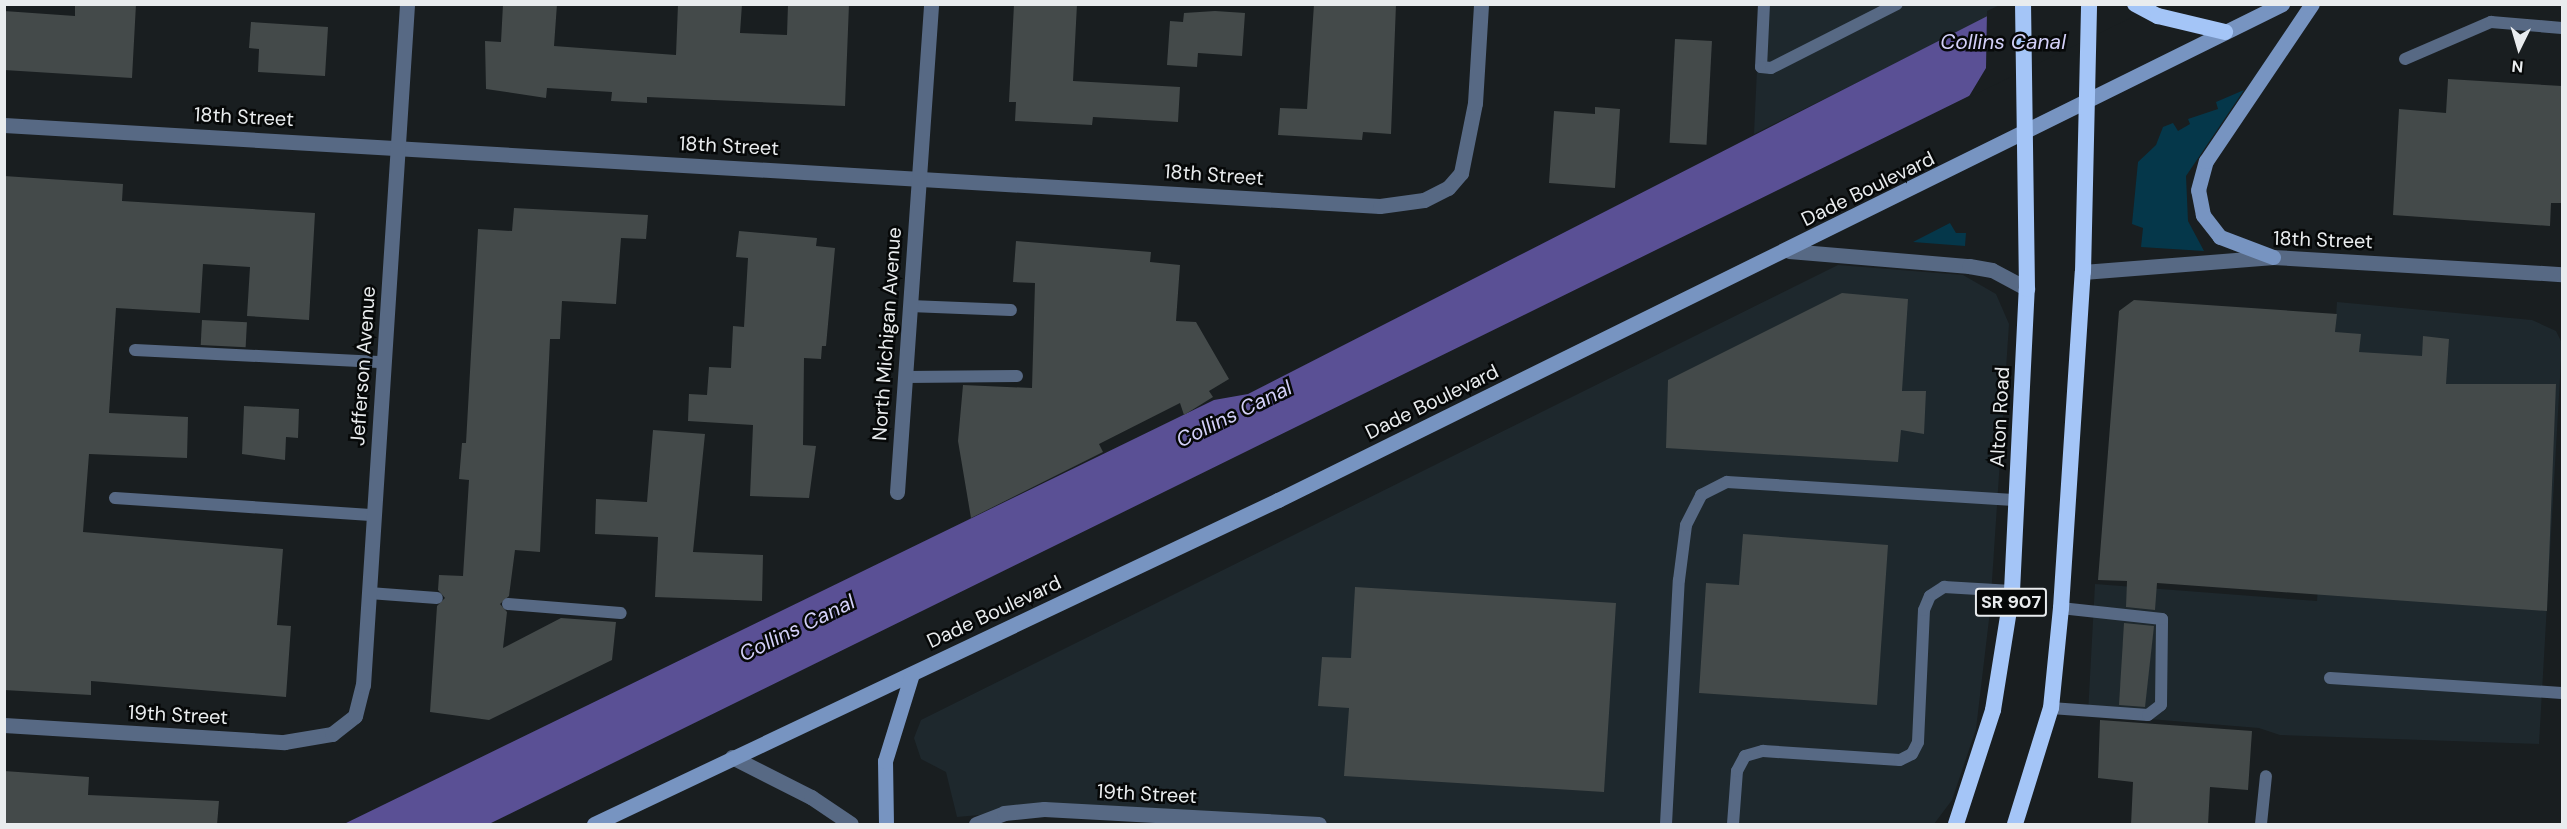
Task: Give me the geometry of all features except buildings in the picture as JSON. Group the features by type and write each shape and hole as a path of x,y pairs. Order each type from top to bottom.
{"highway":[{"name":"Alton Road","path":"1956,825 1993,710 2012,591 2026,289 2021,78 2023,4"},
{"name":"SR 907","path":"2015,825 2026,798 2051,708 2061,608 2083,272 2090,4"},
{"path":"2135,4 2158,16 2225,33"}],"main road":[{"name":"Dade Boulevard","path":"594,825 732,757 912,675 1789,251 2282,4"},
{"path":"2273,257 2220,237 2203,215 2198,190 2205,161 2312,4"},
{"path":"886,825 885,761 912,675"}],"street":[{"name":"Jefferson Avenue","path":"347,727 363,685 407,4"},
{"name":"North Michigan Avenue","path":"897,492 931,4"},
{"name":"18th Street","path":"4,124 1380,206 1424,200 1448,188 1461,173 1469,147 1481,4"},
{"path":"1789,251 1969,266 1992,270 2026,289"},
{"name":"18th Street","path":"2083,272 2273,257 2562,274"},
{"name":"19th Street","path":"4,726 284,742 347,727"},
{"path":"732,757 811,797 852,825"},
{"path":"2025,825 2026,798"},
{"name":"19th Street","path":"976,825 1004,813 1044,810 1319,825"}],"lane":[{"path":"1764,4 1761,67 1771,68 1897,4"},
{"path":"2405,58 2491,22 2562,28"},
{"path":"910,306 1011,310"},
{"path":"135,350 384,362"},
{"path":"905,376 1017,376"},
{"path":"1666,825 1678,580 1686,525 1701,495 1727,483 2018,500"},
{"path":"115,498 374,515"},
{"path":"1733,825 1737,771 1745,756 1763,751 1900,760 1912,754 1918,742 1924,610 1930,596 1944,587 2012,591"},
{"path":"369,593 437,598"},
{"path":"508,604 621,613"},
{"path":"2051,708 2148,715 2161,705 2162,619 2061,608"},
{"path":"2330,678 2562,693"},
{"path":"2261,825 2266,776"}],"shaded area":[{"path":"1760,5 2013,5 1754,134"},
{"path":"2244,90 2186,176 2188,221 2204,251 2141,247 2143,228 2132,224 2138,162 2156,145 2163,127 2173,123 2178,131 2190,124 2188,119 2218,109 2216,102"},
{"path":"1950,223 1956,233 1966,233 1965,246 1913,242"},
{"path":"1838,265 1963,275 1996,294 2009,324 1990,611 1976,729 1952,800 1934,824 1301,824 1045,809 957,817 946,772 921,759 914,738 921,720"},
{"path":"2337,302 2532,320 2556,331 2562,343 2539,744 2280,735 2259,728 2088,714 2095,584 2317,601"}],"water":[{"name":"Collins Canal","path":"2009,5 2154,5 489,824 344,824 1214,400 1248,394"}],"pier":[{"path":"2002,4 2157,5 1968,98 1986,68 1987,11"}]}
